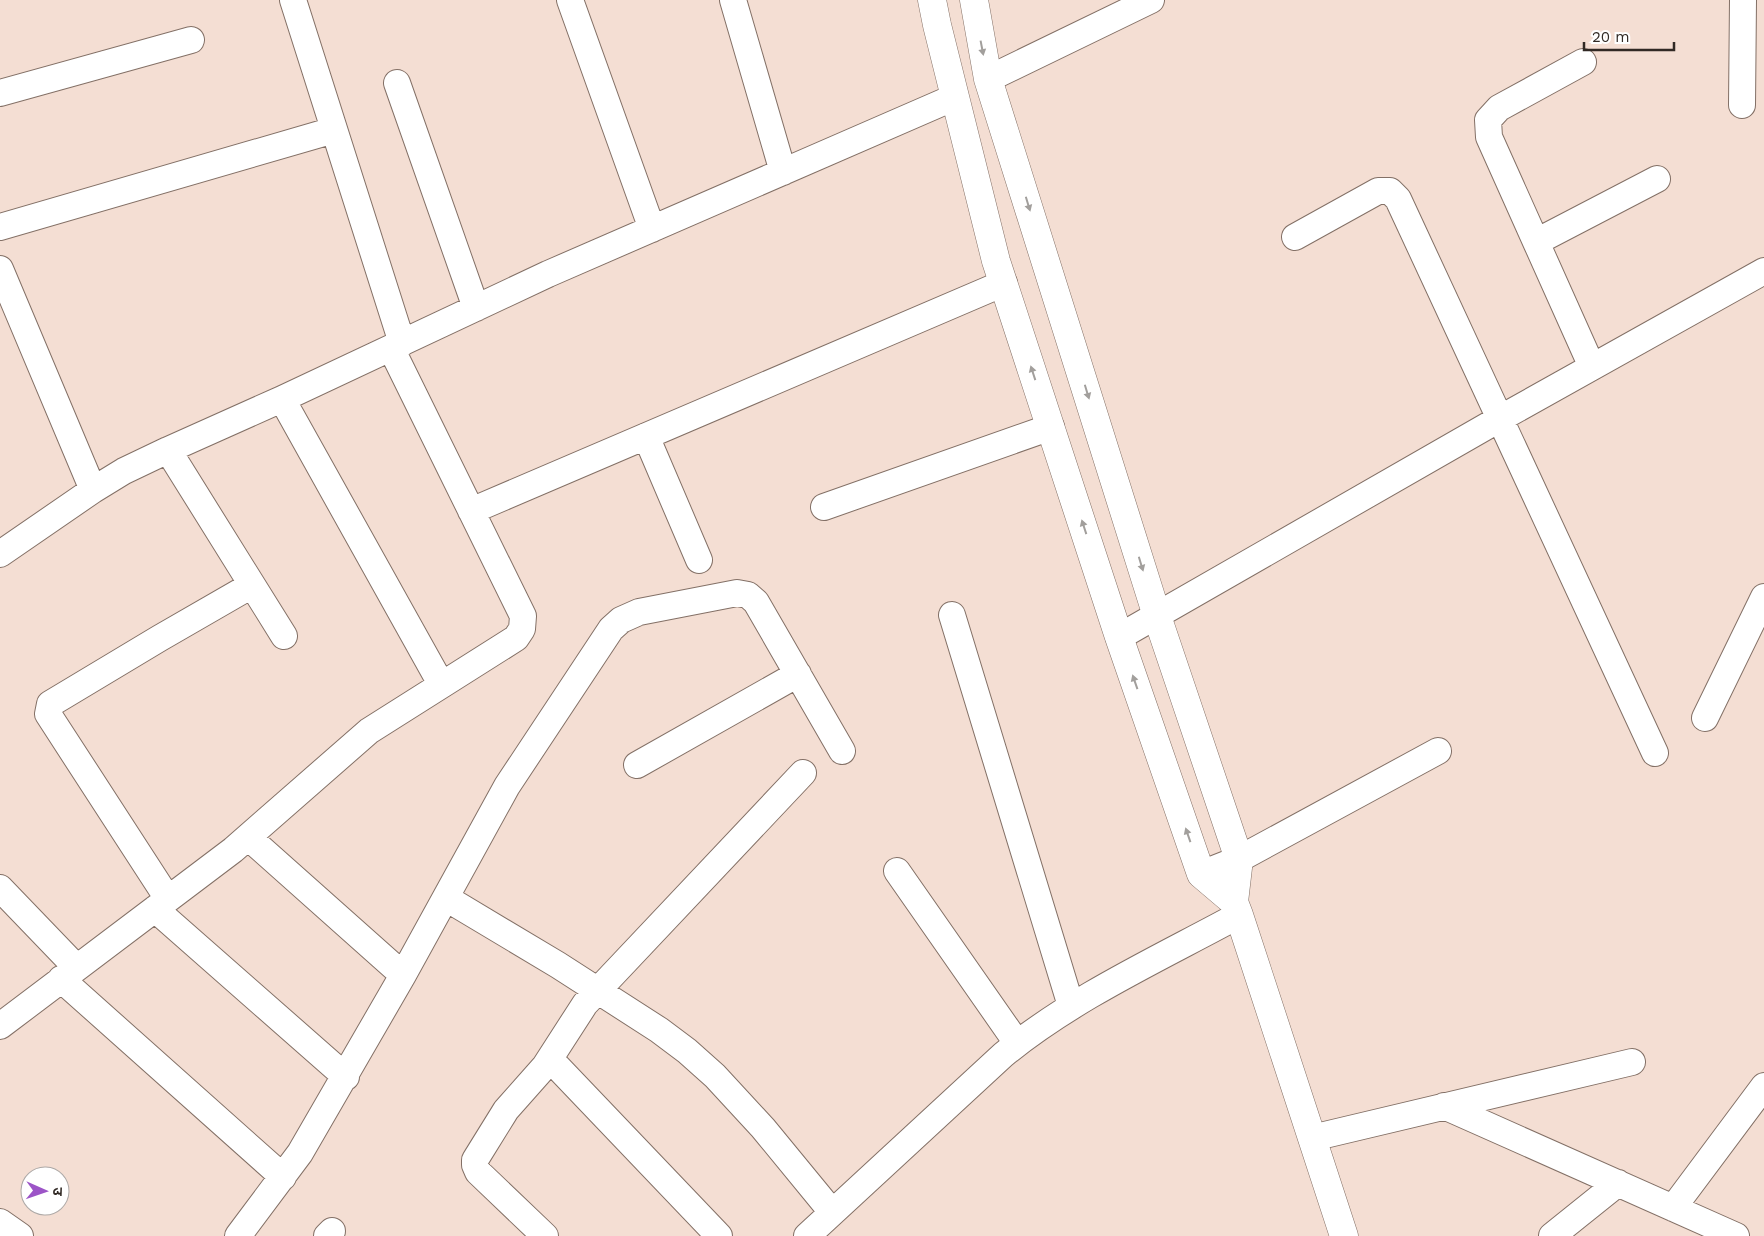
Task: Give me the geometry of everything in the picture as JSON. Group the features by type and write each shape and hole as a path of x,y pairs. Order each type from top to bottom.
{"street":[{"path":"0,1026 248,837 369,731 516,638 522,629 522,616 471,511 396,346 334,130 293,0"},
{"path":"570,0 652,228"},
{"path":"733,0 783,172"},
{"path":"932,0 996,261 1119,637 1201,874 1236,908"},
{"path":"974,0 988,79 1157,616 1239,858 1236,908 1344,1236"},
{"path":"988,79 1151,0"},
{"path":"1742,105 1743,0"},
{"path":"0,93 191,40"},
{"path":"1583,62 1499,108 1488,120 1489,137 1592,367"},
{"path":"397,83 476,308"},
{"path":"0,554 124,471 548,274 955,97"},
{"path":"0,227 334,130"},
{"path":"1536,242 1657,179"},
{"path":"1295,237 1378,192 1390,192 1398,199 1655,753"},
{"path":"0,268 6,301 93,490"},
{"path":"1119,637 1501,418 1764,271"},
{"path":"471,511 1004,283"},
{"path":"282,399 441,684"},
{"path":"824,507 1051,427"},
{"path":"646,436 699,560"},
{"path":"168,450 284,636"},
{"path":"252,585 50,704 48,714 161,904 346,1077"},
{"path":"238,1236 300,1153 346,1077 507,786 612,629 621,620 638,612 648,610 737,594 748,595 756,602 842,752"},
{"path":"1705,718 1764,597"},
{"path":"952,615 1071,1006"},
{"path":"637,765 798,674"},
{"path":"1201,874 1239,858 1438,751"},
{"path":"545,1236 478,1172 475,1160 506,1110 550,1059 585,1004 803,773"},
{"path":"248,837 403,975"},
{"path":"897,871 1017,1043"},
{"path":"0,888 69,973 283,1177"},
{"path":"446,898 558,965 659,1030 687,1051 715,1076 763,1128 832,1212"},
{"path":"807,1236 909,1140 1017,1043 1071,1006 1236,908"},
{"path":"550,1059 719,1236"},
{"path":"1312,1138 1632,1062"},
{"path":"1673,1208 1764,1086"},
{"path":"1444,1106 1736,1236"},
{"path":"1552,1236 1618,1183"},
{"path":"0,1222 20,1236"}]}
